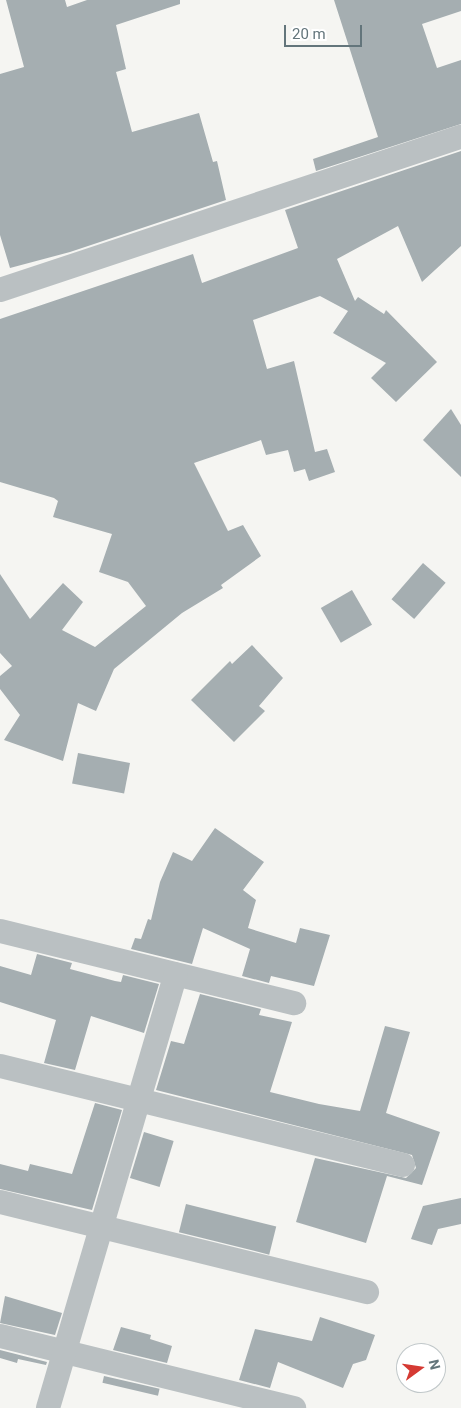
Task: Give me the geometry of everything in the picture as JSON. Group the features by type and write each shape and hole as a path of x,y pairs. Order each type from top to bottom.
{"street":[{"path":"0,290 461,137"},
{"path":"0,931 294,1003"},
{"path":"48,1408 176,974"},
{"path":"0,1066 403,1164"},
{"path":"0,1202 367,1292"},
{"path":"0,1336 294,1408"}],"building":[{"path":"6,0 65,0 67,7 87,0 180,0 180,4 116,25 126,69 116,72 132,132 199,113 213,162 217,161 226,200 70,252 10,268 0,235 0,74 24,67"},
{"path":"334,0 461,0 461,11 422,24 437,68 461,60 461,124 316,171 313,159 378,137"},
{"path":"461,151 461,246 422,282 398,226 337,259 355,301 358,297 384,314 386,310 437,362 396,402 371,378 386,363 333,333 348,311 320,296 253,320 267,369 294,361 315,452 327,449 335,472 309,481 305,469 294,472 288,450 266,455 261,440 194,463 228,531 243,525 261,556 221,585 223,588 182,613 114,669 96,711 78,703 63,761 4,740 20,715 0,689 0,676 12,666 0,653 0,574 30,619 63,583 83,602 62,630 95,647 146,606 128,582 99,572 112,534 53,517 58,501 54,498 0,482 0,319 193,254 202,283 298,248 285,210"},
{"path":"451,409 461,425 461,477 423,440"},
{"path":"423,563 446,583 414,619 392,599"},
{"path":"352,590 372,625 341,643 321,608"},
{"path":"252,645 283,678 259,706 265,711 234,742 191,700 230,661 232,664"},
{"path":"78,753 130,763 124,794 72,783"},
{"path":"215,828 264,862 243,890 256,900 248,928 296,943 300,928 330,935 314,986 271,976 269,983 242,976 250,949 203,928 192,964 131,949 135,938 141,939 148,919 151,920 160,882 173,852 192,861"},
{"path":"37,954 72,963 70,969 115,981 121,982 123,975 159,984 144,1033 91,1016 75,1070 44,1063 56,1020 0,1002 0,966 31,975"},
{"path":"200,994 261,1009 259,1015 292,1022 270,1092 319,1104 360,1111 385,1026 410,1032 386,1113 440,1132 422,1185 387,1176 366,1243 296,1222 315,1158 406,1178 416,1168 412,1155 156,1090 171,1041 184,1044"},
{"path":"95,1103 122,1110 92,1210 0,1189 0,1164 28,1171 30,1164 72,1174"},
{"path":"144,1132 174,1141 160,1187 130,1178"},
{"path":"461,1198 461,1224 438,1229 432,1245 411,1239 423,1206"},
{"path":"186,1204 276,1226 269,1255 179,1232"},
{"path":"5,1296 62,1313 55,1335 0,1323"},
{"path":"320,1317 375,1335 366,1360 353,1364 343,1388 278,1362 270,1388 239,1380 255,1329 312,1341"},
{"path":"121,1327 151,1335 150,1339 172,1346 167,1363 113,1350"},
{"path":"0,1350 47,1362 46,1365 18,1359 17,1363 0,1358"},
{"path":"104,1376 160,1389 158,1396 102,1383"}]}
